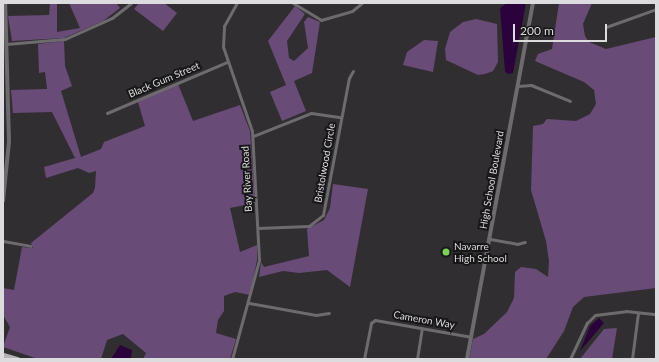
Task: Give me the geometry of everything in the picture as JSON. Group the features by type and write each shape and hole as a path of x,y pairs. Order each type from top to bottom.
{"highway":[{"path":"3,355 17,359"}],"street":[{"path":"3,201 8,158 5,3"},
{"path":"6,44 65,39 112,18 131,3"},
{"name":"Bay River Road","path":"232,359 250,303 259,267 253,136 227,62 223,31 237,3"},
{"path":"293,3 320,20 352,11 362,3"},
{"name":"High School Boulevard","path":"467,359 533,3"},
{"path":"606,27 656,9"},
{"name":"Black Gum Street","path":"107,113 227,62"},
{"name":"Bristolwood Circle","path":"258,228 309,226 321,219 349,78 353,71"},
{"path":"518,86 531,85 570,101"},
{"path":"253,136 306,114 341,117"},
{"path":"3,157 8,158"},
{"path":"490,239 517,244 525,242"},
{"path":"3,241 31,246"},
{"path":"250,303 316,315 329,313"},
{"path":"632,359 638,313"},
{"path":"570,359 587,323 595,315 638,313 656,314"},
{"name":"Cameron Way","path":"364,359 373,321 471,337"},
{"path":"417,359 422,328"}],"shaded area":[{"path":"50,3 57,3 57,32 80,28 69,3 116,3 120,8 103,21 64,38 12,41 8,16 49,15"},
{"path":"139,3 164,3 177,13 163,31 134,9"},
{"path":"507,3 526,3 513,73 509,74 505,72 500,8"},
{"path":"559,3 592,3 583,24 585,36 589,42 606,49 656,37 656,288 584,297 573,307 564,331 546,359 469,359 473,339 484,334 507,312 514,298 515,272 521,267 536,269 548,277 549,261 546,241 531,190 533,126 543,124 547,119 576,121 590,114 596,104 594,90 584,82 535,61 538,54 552,49"},
{"path":"295,6 305,14 287,41 289,58 294,61 308,48 304,22 308,17 320,22 312,73 294,81 306,111 282,121 270,92 286,85 268,41"},
{"path":"476,19 497,24 498,62 493,71 478,75 446,60 445,49 450,32 463,22"},
{"path":"424,40 438,41 433,72 403,65 407,52"},
{"path":"64,41 65,66 72,86 61,91 81,157 101,149 104,142 145,126 138,102 178,84 193,121 240,105 250,131 255,203 230,208 240,252 257,245 257,260 250,295 235,292 224,296 224,311 218,320 216,333 236,339 230,359 143,359 146,353 123,334 107,340 101,359 38,359 3,347 10,327 3,315 3,288 14,290 22,247 33,248 31,243 93,193 95,188 96,171 89,173 78,168 46,178 44,167 75,158 52,112 13,113 11,90 47,89 45,72 39,73 38,44"},
{"path":"333,184 368,189 350,287 327,270 299,273 283,271 259,277 261,262 264,267 309,256 307,229 324,220 330,208"},
{"path":"599,318 604,323 580,351 590,326"},
{"path":"617,328 612,359 580,359 604,329"},
{"path":"120,345 132,350 131,359 111,359"}],"place":[{"name":"Navarre High School","path":"446,252"}]}
